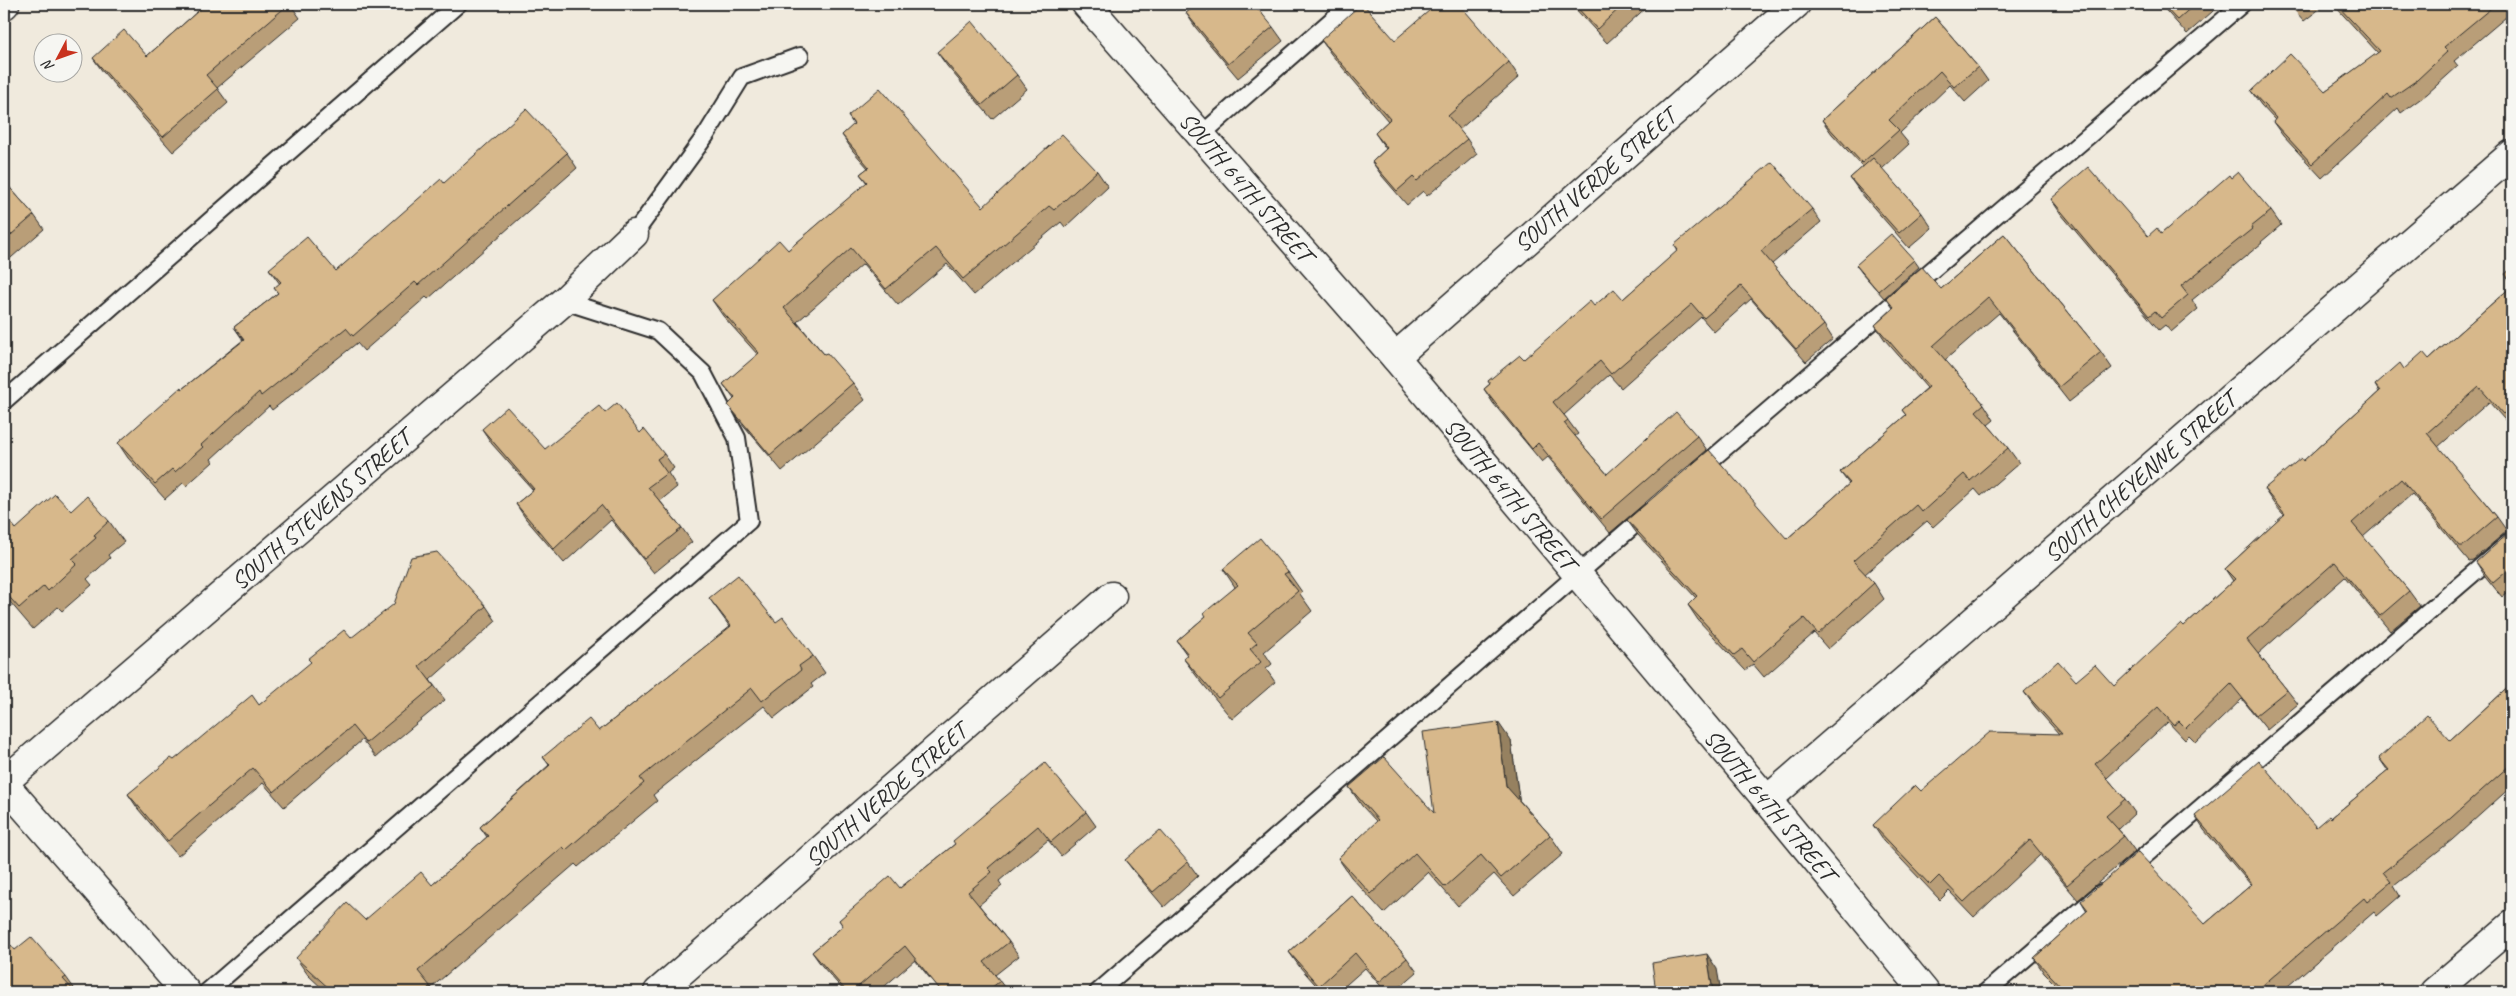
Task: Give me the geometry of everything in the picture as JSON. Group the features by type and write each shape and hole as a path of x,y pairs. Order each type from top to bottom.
{"street":[{"name":"SOUTH 64TH STREET","path":"1086,4 1395,357 1767,800 1925,992"},
{"name":"SOUTH VERDE STREET","path":"1395,357 1796,4"},
{"name":"SOUTH CHEYENNE STREET","path":"1767,800 2512,154"},
{"name":"SOUTH STEVENS STREET","path":"4,783 564,301 634,234"},
{"name":"SOUTH VERDE STREET","path":"658,992 1112,596"},
{"path":"4,783 186,992"},
{"path":"2434,992 2512,925"}],"lane":[{"path":"4,401 458,4"},
{"path":"1201,135 1350,4"},
{"path":"1683,483 2242,4"},
{"path":"634,234 706,135 742,77 800,56"},
{"path":"207,992 749,520 737,438 703,373 658,331 564,301"},
{"path":"1098,992 1660,503"},
{"path":"1986,992 2512,540"}],"building":[{"path":"206,4 289,4 206,75 218,89 163,137 93,58 124,30 147,56"},
{"path":"1198,4 1254,4 1273,27 1228,64 1186,13"},
{"path":"1361,4 1395,40 1437,4 1459,4 1509,62 1448,116 1467,139 1417,181 1413,177 1397,191 1372,162 1387,148 1375,133 1390,119 1321,40"},
{"path":"1574,4 1624,4 1597,29"},
{"path":"2162,4 2195,4 2177,20"},
{"path":"2336,4 2496,4 2444,47 2448,51 2417,80 2391,98 2388,94 2312,164 2273,122 2276,118 2251,91 2290,54 2325,91 2380,51"},
{"path":"1935,17 1978,67 1954,87 1940,71 1889,120 1899,130 1862,163 1822,120"},
{"path":"972,21 1017,75 982,105 937,52"},
{"path":"880,88 983,207 1062,134 1097,171 1054,210 1049,206 963,279 936,248 886,289 851,248 784,308 824,354 827,353 853,383 770,455 728,405 735,398 723,384 759,353 712,300 779,240 788,250 867,182 860,174 869,167 842,135 854,124 848,116"},
{"path":"526,109 567,153 418,285 415,282 353,336 346,328 261,396 259,392 201,445 203,447 175,472 172,469 155,484 118,443 181,387 182,389 244,340 234,327 278,293 274,288 281,282 269,269 307,237 336,271 441,179 444,183"},
{"path":"1873,158 1922,213 1899,233 1850,178"},
{"path":"1772,162 1812,209 1761,251 1824,325 1796,349 1741,286 1704,318 1692,304 1611,374 1600,361 1553,402 1568,420 1564,423 1607,474 1676,412 1697,436 1601,519 1538,443 1532,449 1484,389 1490,384 1488,381 1520,355 1524,359 1590,301 1594,306 1614,289 1623,299 1678,250 1674,245"},
{"path":"2088,167 2148,236 2157,228 2161,234 2229,175 2231,178 2238,172 2271,211 2251,227 2252,229 2181,286 2188,295 2161,318 2155,311 2149,316 2051,199"},
{"path":"4,181 34,215 4,241"},
{"path":"1891,234 1914,260 1878,291 1856,265"},
{"path":"2004,234 2101,352 2059,387 1988,297 1933,346 1984,404 1976,411 2008,448 1970,481 1964,474 1922,512 1916,505 1853,561 1874,583 1818,634 1804,618 1753,662 1742,649 1734,655 1688,605 1697,596 1627,520 1709,450 1787,539 1850,483 1840,472 1906,415 1902,410 1929,387 1875,325 1894,308 1886,298 1922,267 1941,289"},
{"path":"2512,268 2512,283 2505,274"},
{"path":"2512,286 2512,406 2503,414 2479,387 2427,433 2497,517 2463,546 2459,546 2401,479 2352,523 2409,591 2380,616 2335,562 2247,640 2287,690 2256,715 2231,684 2186,728 2179,721 2174,725 2158,707 2095,764 2125,799 2106,816 2124,836 2067,885 2030,840 1964,902 1939,876 1930,885 1873,825 1915,785 1921,791 1990,732 2062,734 2024,692 2058,661 2076,681 2095,665 2114,686 2181,623 2184,626 2235,579 2225,569 2285,514 2264,489 2301,458 2303,461 2380,391 2375,385 2400,363 2404,369 2423,352 2429,359"},
{"path":"617,403 640,433 644,429 664,454 657,459 667,473 648,487 682,528 644,559 601,505 554,549 516,504 534,489 482,429 507,407 545,449 599,406 605,413"},
{"path":"55,494 71,511 87,496 109,521 94,535 96,538 72,559 77,564 48,591 44,586 19,608 4,591 4,515 16,529"},
{"path":"2510,532 2512,535 2512,567 2493,583 2476,562"},
{"path":"1260,538 1288,572 1284,574 1298,591 1248,633 1257,643 1250,649 1261,662 1218,698 1183,658 1188,654 1177,641 1206,616 1204,613 1238,585 1223,569"},
{"path":"437,552 486,606 419,666 434,686 366,743 352,726 274,792 253,768 168,841 128,794 171,758 174,760 252,695 259,705 311,662 308,659 344,630 351,638 394,604 411,557"},
{"path":"738,575 776,622 783,617 813,656 799,666 801,670 762,701 752,688 640,778 644,783 566,850 563,847 418,971 430,986 425,992 333,992 296,958 347,903 365,920 421,872 432,885 488,836 480,827 550,765 543,757 589,719 599,731 731,626 709,598"},
{"path":"2512,684 2512,765 2442,826 2383,872 2391,882 2367,902 2364,898 2255,992 2066,992 2034,958 2088,910 2081,901 2138,852 2205,924 2252,884 2195,816 2259,761 2316,827 2329,816 2331,818 2389,770 2379,758 2427,715 2450,740"},
{"path":"1498,722 1506,786 1550,835 1501,878 1481,855 1445,887 1415,853 1371,894 1338,858 1378,820 1349,787 1384,757 1434,813 1423,732"},
{"path":"1045,763 1086,812 1051,842 1038,826 988,868 992,872 968,892 1009,942 984,962 1000,981 986,992 942,992 905,946 852,992 847,992 812,952 843,926 839,920 890,876 900,888 955,844 953,841"},
{"path":"1160,830 1188,862 1153,892 1125,860"},
{"path":"1352,896 1407,958 1379,982 1355,953 1319,986 1289,952"},
{"path":"31,937 66,977 63,979 74,991 4,992 4,952 11,945 15,950"},
{"path":"1707,954 1713,992 1656,992 1652,963"}]}
